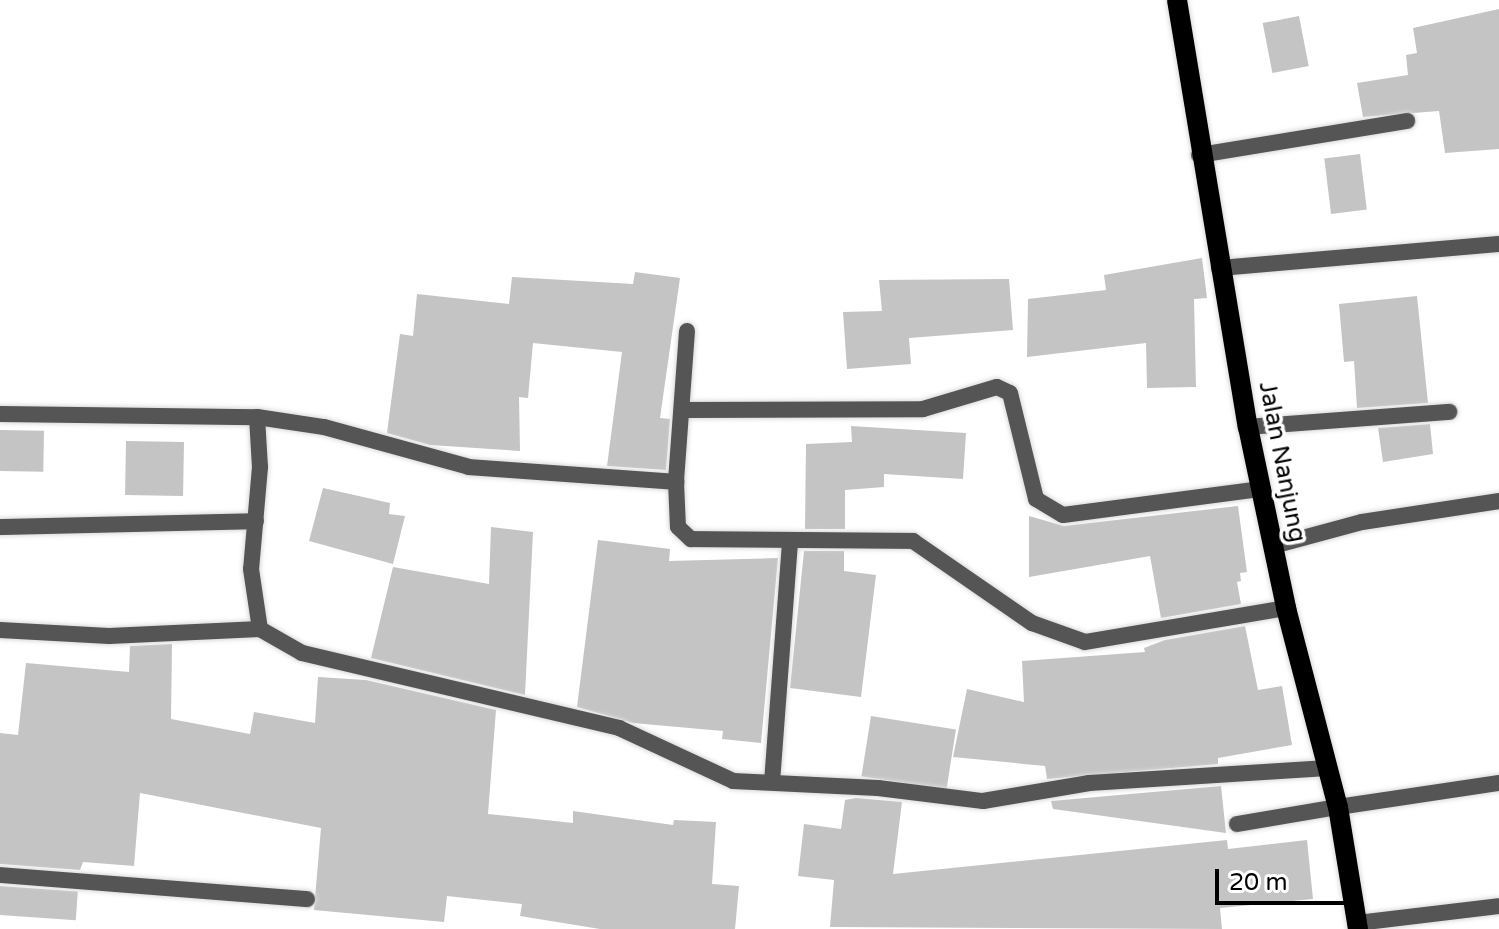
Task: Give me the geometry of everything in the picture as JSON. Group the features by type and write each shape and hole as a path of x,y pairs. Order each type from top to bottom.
{"main road":[{"name":"Jalan Nanjung","path":"1177,0 1199,155 1248,427 1286,608 1338,807 1357,926"}],"street":[{"path":"1199,155 1407,121"},
{"path":"1219,268 1499,244"},
{"path":"687,331 676,482 678,527 691,539 913,541 1032,623 1085,642 1286,608"},
{"path":"682,410 923,409 997,387 1010,393 1036,499 1063,515 1261,489"},
{"path":"1248,427 1449,412"},
{"path":"0,414 257,417 324,427 469,467 676,482"},
{"path":"257,417 256,521 251,569 260,629"},
{"path":"1273,546 1362,522 1499,501"},
{"path":"0,527 256,521"},
{"path":"772,782 790,541"},
{"path":"0,630 109,636 260,629 302,653 619,728 733,781 983,801 1089,783 1328,768"},
{"path":"1237,824 1499,783"},
{"path":"0,875 307,899"},
{"path":"1357,926 1499,906"}],"building":[{"path":"1499,9 1499,149 1445,153 1439,111 1363,117 1357,83 1408,75 1406,55 1417,53 1413,28"},
{"path":"1299,16 1309,66 1272,73 1263,23"},
{"path":"1360,154 1367,210 1331,214 1324,158"},
{"path":"1202,258 1207,298 1194,299 1196,387 1147,388 1146,343 1027,357 1028,299 1106,290 1104,275"},
{"path":"635,272 680,278 660,418 670,419 666,470 607,466 622,352 533,343 528,398 519,397 520,451 430,445 387,433 400,334 413,336 417,294 509,304 512,277 633,284"},
{"path":"1009,279 1013,330 909,338 911,364 847,369 843,312 882,311 879,280"},
{"path":"1417,296 1428,403 1357,408 1354,361 1344,362 1339,304"},
{"path":"1430,424 1433,454 1383,462 1378,428"},
{"path":"851,426 966,433 963,479 884,474 884,487 845,490 845,529 805,529 806,444 852,442"},
{"path":"0,430 44,431 43,472 0,471"},
{"path":"126,441 184,442 183,496 125,495"},
{"path":"323,488 390,503 389,514 405,516 393,564 309,541"},
{"path":"1238,506 1247,572 1240,573 1241,581 1237,582 1241,604 1161,618 1150,556 1029,577 1029,516 1064,526"},
{"path":"491,527 533,532 525,695 371,658 393,567 489,584"},
{"path":"598,540 670,549 669,561 778,558 761,743 722,739 723,731 633,723 577,707"},
{"path":"804,551 844,551 844,571 876,575 861,697 790,688"},
{"path":"1245,626 1258,690 1282,686 1292,745 1218,758 1218,764 1047,779 1045,766 953,757 967,689 1024,702 1022,661 1145,652 1144,648 1165,640"},
{"path":"172,644 171,719 250,734 254,712 315,723 318,677 366,680 496,710 488,814 573,823 573,811 673,825 674,820 716,822 712,884 739,886 735,929 600,929 520,916 522,904 447,896 444,922 314,910 321,828 140,793 134,866 83,862 80,870 0,864 0,733 18,735 26,663 129,672 130,646"},
{"path":"871,716 956,729 946,790 861,776"},
{"path":"1221,786 1226,833 1053,809 1051,801"},
{"path":"845,800 902,802 893,874 1227,840 1228,849 1307,840 1313,899 1220,908 1222,929 830,927 834,880 798,876 804,824 841,829"},
{"path":"0,886 78,891 76,920 0,915"}]}
